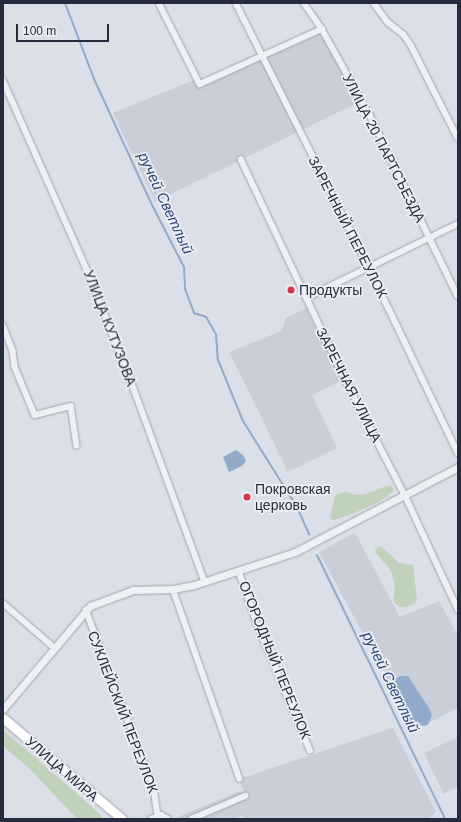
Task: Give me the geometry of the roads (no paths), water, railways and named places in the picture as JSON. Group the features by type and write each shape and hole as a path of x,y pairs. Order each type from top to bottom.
{"main road":[{"name":"УЛИЦА МИРА","path":"3,718 122,819"}],"street":[{"path":"159,3 200,84 322,29"},
{"name":"ЗАРЕЧНЫЙ ПЕРЕУЛОК","path":"236,3 369,267 458,453"},
{"name":"УЛИЦА 20 ПАРТСЪЕЗДА","path":"304,3 322,29 370,115 458,296"},
{"path":"374,3 388,22 404,35 411,45 458,138"},
{"name":"УЛИЦА КУТУЗОВА","path":"3,80 90,276 134,389 205,582"},
{"name":"ЗАРЕЧНАЯ УЛИЦА","path":"241,159 342,373 405,495 458,610"},
{"path":"306,298 458,224"},
{"path":"3,325 13,352 15,367 35,415 71,406 77,446"},
{"path":"3,709 56,648 86,610 95,603 133,590 174,589 205,582 296,552 458,467"},
{"name":"ОГОРОДНЫЙ ПЕРЕУЛОК","path":"239,571 257,623 310,750"},
{"path":"174,589 240,779"},
{"path":"3,603 56,648"},
{"name":"СУКЛЕЙСКИЙ ПЕРЕУЛОК","path":"86,610 154,788 158,815"},
{"path":"191,819 245,796"},
{"path":"151,819 158,815 168,819"}],"water":[{"path":"236,450 243,455 246,461 242,466 229,472 223,457"},
{"path":"400,676 408,676 429,708 432,715 428,725 423,726 409,719 403,701 394,684 394,680"}],"waterway":[{"name":"ручей Светлый","path":"65,3 94,79 153,207 184,267 185,289 194,313 206,317 216,334 218,360 243,421 297,507 309,534"},
{"name":"ручей Светлый","path":"317,555 445,819"}],"place":[{"name":"Продукты","path":"291,290"},
{"name":"Покровская церковь","path":"247,497"}]}
